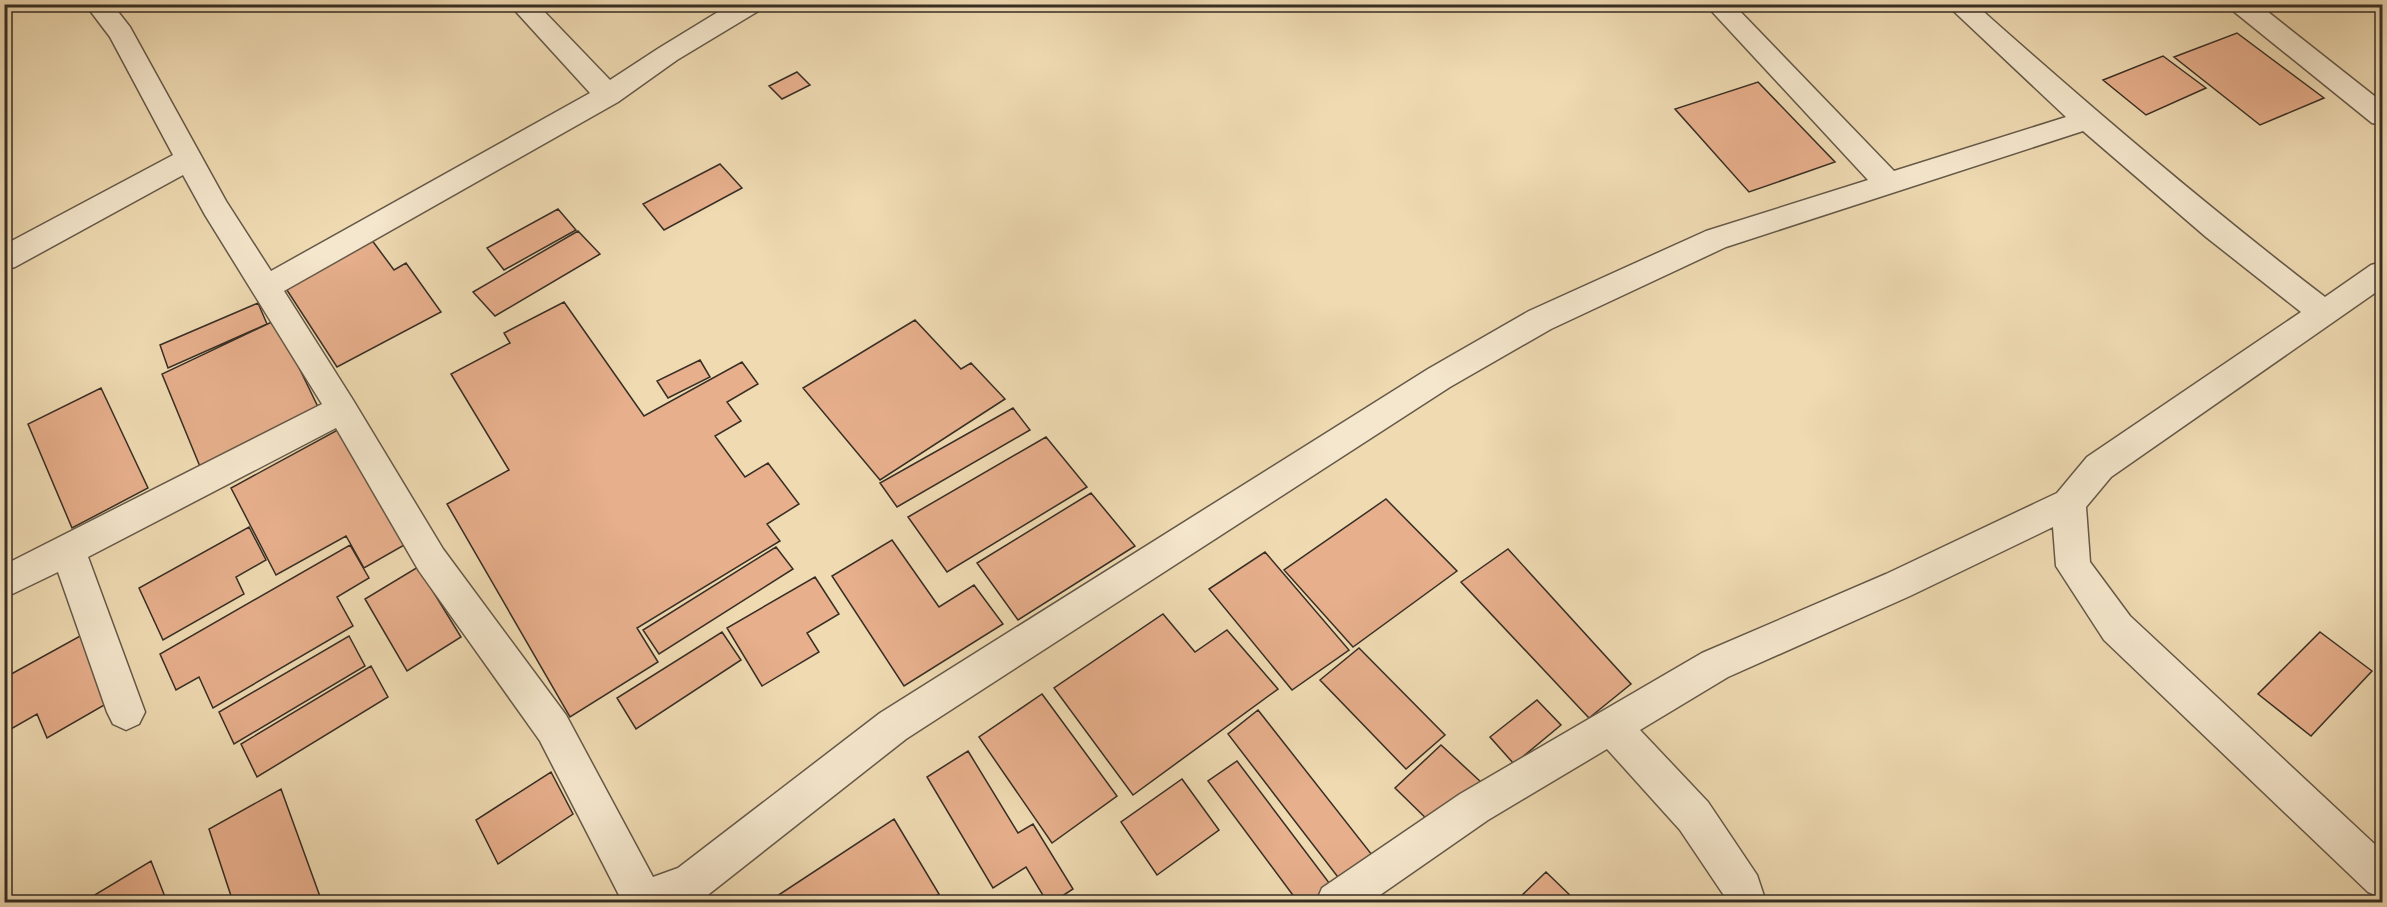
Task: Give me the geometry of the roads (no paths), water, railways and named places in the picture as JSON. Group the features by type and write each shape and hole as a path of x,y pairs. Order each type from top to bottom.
{"street":[{"path":"98,4 122,33 215,207 342,409 431,560 553,728 642,901 690,884 893,726 1439,378 1540,320 1716,240 2087,120"},
{"path":"522,4 608,95"},
{"path":"265,288 608,95 668,54 751,4"},
{"path":"1719,4 1888,183"},
{"path":"1964,9 1999,4"},
{"path":"2241,4 2382,116"},
{"path":"1964,9 2087,120 2216,229 2324,313"},
{"path":"4,259 189,159"},
{"path":"1336,903 1474,807 1715,665 1898,585 2069,503 2099,467 2324,313 2376,287"},
{"path":"4,583 342,409"},
{"path":"2069,503 2073,566 2117,628 2382,878"},
{"path":"68,551 126,712"},
{"path":"1611,726 1694,816 1743,889 1746,903"}]}
